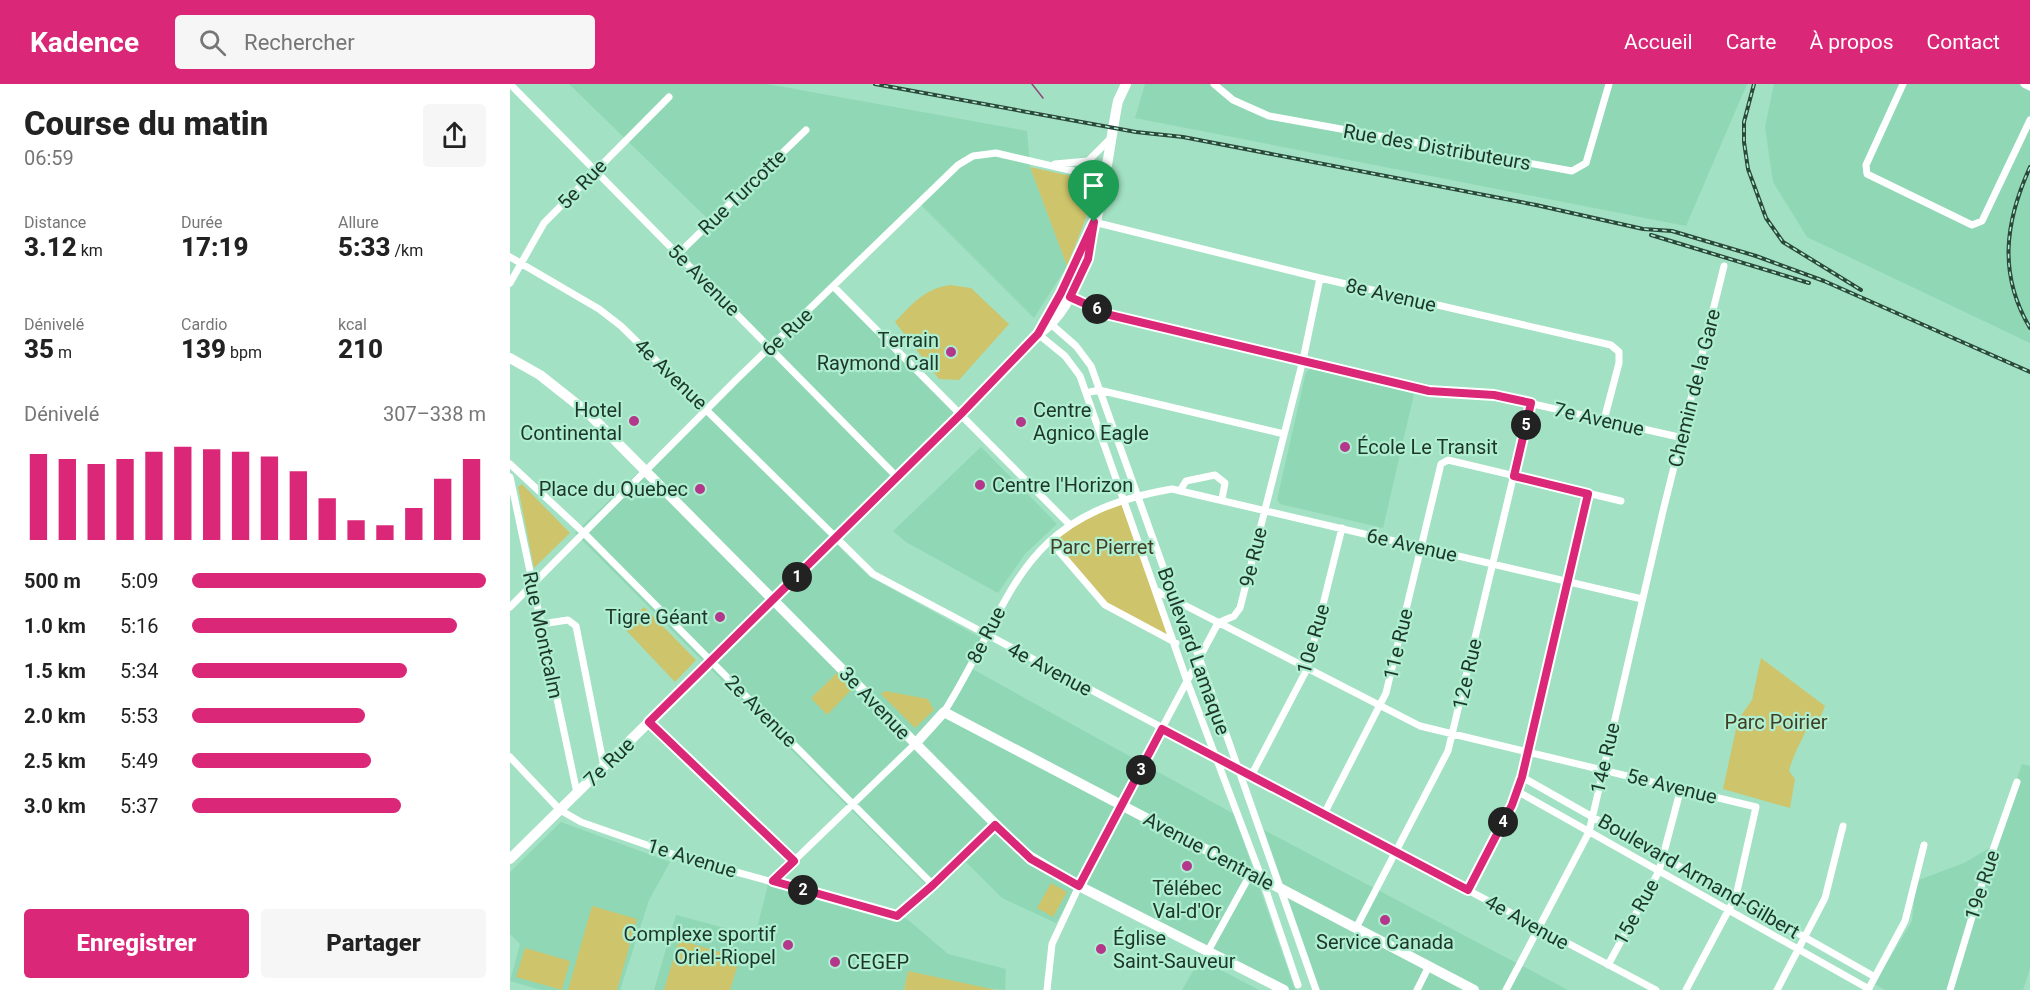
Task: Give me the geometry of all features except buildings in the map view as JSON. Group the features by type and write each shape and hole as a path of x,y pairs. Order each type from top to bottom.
{"main road":[{"name":"7e Rue","path":"510,859 774,600 1038,334 1088,259 1118,101 1126,84"},
{"name":"7e Rue","path":"1038,334 1052,325 1065,295"},
{"name":"3e Avenue","path":"510,358 567,395 646,471 1031,859 1079,886 1284,990"},
{"name":"8e Rue","path":"915,744 944,712"},
{"name":"Avenue Centrale","path":"944,712 1474,990"},
{"path":"1079,886 1121,805"}],"street":[{"name":"5e Avenue","path":"510,84 897,477"},
{"name":"Rue des Distributeurs","path":"1214,84 1233,100 1269,116 1572,171 1586,163 1609,84"},
{"path":"1903,84 1866,165 1867,174 1972,225 1982,222 2030,120"},
{"path":"2024,84 2030,87"},
{"name":"5e Rue","path":"510,282 544,224 669,97"},
{"name":"Rue Turcotte","path":"678,254 806,130"},
{"path":"1046,164 1070,165 1088,161 1111,138"},
{"name":"6e Rue","path":"510,607 583,532 958,165 973,156 996,153 1104,178"},
{"name":"8e Avenue","path":"1094,222 1320,278 1611,345 1618,351 1619,363 1604,420"},
{"name":"4e Avenue","path":"510,257 599,309 621,326 873,574 1217,759 1656,990"},
{"name":"Chemin de la Gare","path":"1663,511 1724,266"},
{"name":"9e Rue","path":"1121,805 1218,622 1234,616 1240,608 1303,360 1320,278"},
{"path":"834,287 1069,524"},
{"name":"7e Avenue","path":"1065,295 1110,315 1429,391 1494,395 1683,438"},
{"name":"Boulevard Lamaque","path":"1052,325 1083,354 1099,390 1175,600 1199,657 1316,990"},
{"name":"Boulevard Lamaque","path":"1038,334 1074,366 1086,393 1176,643 1187,681 1262,879 1298,985"},
{"path":"1086,393 1099,390 1284,434"},
{"name":"12e Rue","path":"1356,928 1442,764 1453,733 1531,403"},
{"name":"11e Rue","path":"1324,814 1386,693 1441,464 1448,460 1514,476"},
{"name":"2e Avenue","path":"511,470 583,532 933,885"},
{"name":"Rue Montcalm","path":"511,470 577,793"},
{"name":"8e Rue","path":"944,712 1015,580 1050,541 1069,524 1099,508 1123,499 1181,489 1186,481 1215,475 1225,483 1222,499"},
{"path":"1514,476 1621,501"},
{"name":"6e Avenue","path":"1181,489 1642,599"},
{"path":"1468,890 1522,777 1526,750 1588,494"},
{"name":"14e Rue","path":"1506,990 1589,832 1663,511"},
{"name":"10e Rue","path":"1251,776 1308,669 1342,528"},
{"path":"1050,541 1105,605 1176,643"},
{"path":"1157,591 1379,705"},
{"path":"541,624 568,620 576,626 604,767"},
{"name":"5e Avenue","path":"1379,705 1413,723 1756,807 1736,896"},
{"path":"649,722 794,861"},
{"name":"8e Rue","path":"773,881 915,744"},
{"name":"1e Avenue","path":"510,758 560,810 581,822 681,857 897,916 933,885"},
{"name":"Boulevard Armand-Gilbert","path":"1522,777 1665,855 1875,977"},
{"name":"19e Rue","path":"1950,990 1988,864 2017,782"},
{"name":"15e Rue","path":"1608,965 1659,871 1681,788"},
{"name":"Boulevard Armand-Gilbert","path":"1517,791 1869,990"},
{"path":"933,885 995,825"},
{"path":"1777,990 1825,898 1843,826"},
{"path":"1869,990 1905,921 1924,845"},
{"path":"1208,951 1251,873"},
{"path":"1047,990 1052,944 1079,886"},
{"path":"1686,990 1736,896"},
{"path":"1417,990 1429,966"},
{"path":"1294,974 1309,971"}],"shaded area":[{"path":"569,84 767,84 1027,131 1030,167 1067,266 1034,318 921,205 834,287 958,415 830,538 870,577 981,638 967,666 1234,814 1295,990 1286,990 1080,883 1056,923 1002,898 966,862 934,893 575,533 770,347 677,254 712,223"},
{"path":"1145,84 1747,84 1686,226 1135,118"},
{"path":"1774,84 2030,84 2030,343 1807,237 1773,182 1765,127"},
{"name":"École Le Transit","path":"1310,369 1414,394 1383,528 1280,504 1277,500 1306,372"},
{"name":"Centre l'Horizon","path":"981,447 1057,524 1025,554 998,593 906,542 893,531"},
{"path":"2022,764 2030,766 2030,969 2023,990 1885,990 1874,984 1912,921 1916,881 1964,863 1993,846"},
{"path":"561,822 670,862 649,900 620,990 541,990 510,981 520,944 510,934 510,872"},
{"path":"1264,830 1568,990 1320,990"},
{"path":"769,881 907,919 948,954 1006,969 1005,990 978,987 908,971 904,990 654,990 676,915 755,936"},
{"path":"1200,959 1259,990 1182,990"}],"green space":[{"path":"1030,167 1094,181 1086,218 1067,266"},
{"name":"Terrain Raymond Call","path":"950,285 971,288 1009,324 959,380 939,379 895,322 913,303 926,294"},
{"path":"522,484 570,533 534,568 518,487"},
{"name":"Parc Pierret","path":"1123,499 1176,643 1105,605 1050,541 1069,524"},
{"path":"644,607 696,660 675,682 623,627"},
{"name":"Parc Poirier","path":"1761,658 1825,706 1820,718 1810,719 1791,764 1789,771 1795,779 1790,808 1723,789 1738,720 1752,700"},
{"path":"837,673 852,689 827,715 811,698"},
{"path":"885,691 928,699 934,710 915,728 881,694"},
{"path":"1051,883 1067,892 1053,917 1037,908"},
{"path":"592,906 637,919 617,990 568,990"},
{"path":"679,940 740,958 730,990 664,990"},
{"path":"525,948 570,961 562,990 516,977"},
{"path":"908,971 996,990 904,990"}],"waterway":[{"path":"1032,84 1043,98"}],"railway":[{"path":"875,84 1136,132 1183,137 1536,205 1643,229 1672,231 1756,256 1824,281 2030,372"},
{"path":"1754,84 1744,122 1744,142 1748,169 1766,218 1783,242 1861,290"},
{"path":"2030,167 2015,208 2009,248 2009,268 2013,288 2030,328"},
{"path":"1651,235 1809,283"}],"place":[{"name":"Terrain Raymond Call","path":"951,352"},
{"name":"Hotel Continental","path":"634,421"},
{"name":"Centre Agnico Eagle","path":"1021,422"},
{"name":"École Le Transit","path":"1345,447"},
{"name":"Centre l'Horizon","path":"980,485"},
{"name":"Place du Quebec","path":"700,489"},
{"name":"Tigre Géant","path":"720,617"},
{"name":"Télébec Val-d'Or","path":"1187,866"},
{"name":"Service Canada","path":"1385,920"},
{"name":"Complexe sportif Oriel-Riopel","path":"788,945"},
{"name":"Église Saint-Sauveur","path":"1101,949"},
{"name":"CEGEP","path":"835,962"}],"route":[{"path":"1094,222 1088,259 1070,297 1110,315 1418,389 1494,395 1531,403 1514,476 1588,494 1526,750 1522,777 1512,805 1468,890 1162,729 1079,886 1031,859 995,825 897,916 773,881 794,861 649,722 961,414 1038,334 1043,321 1070,275 1094,222"}]}
